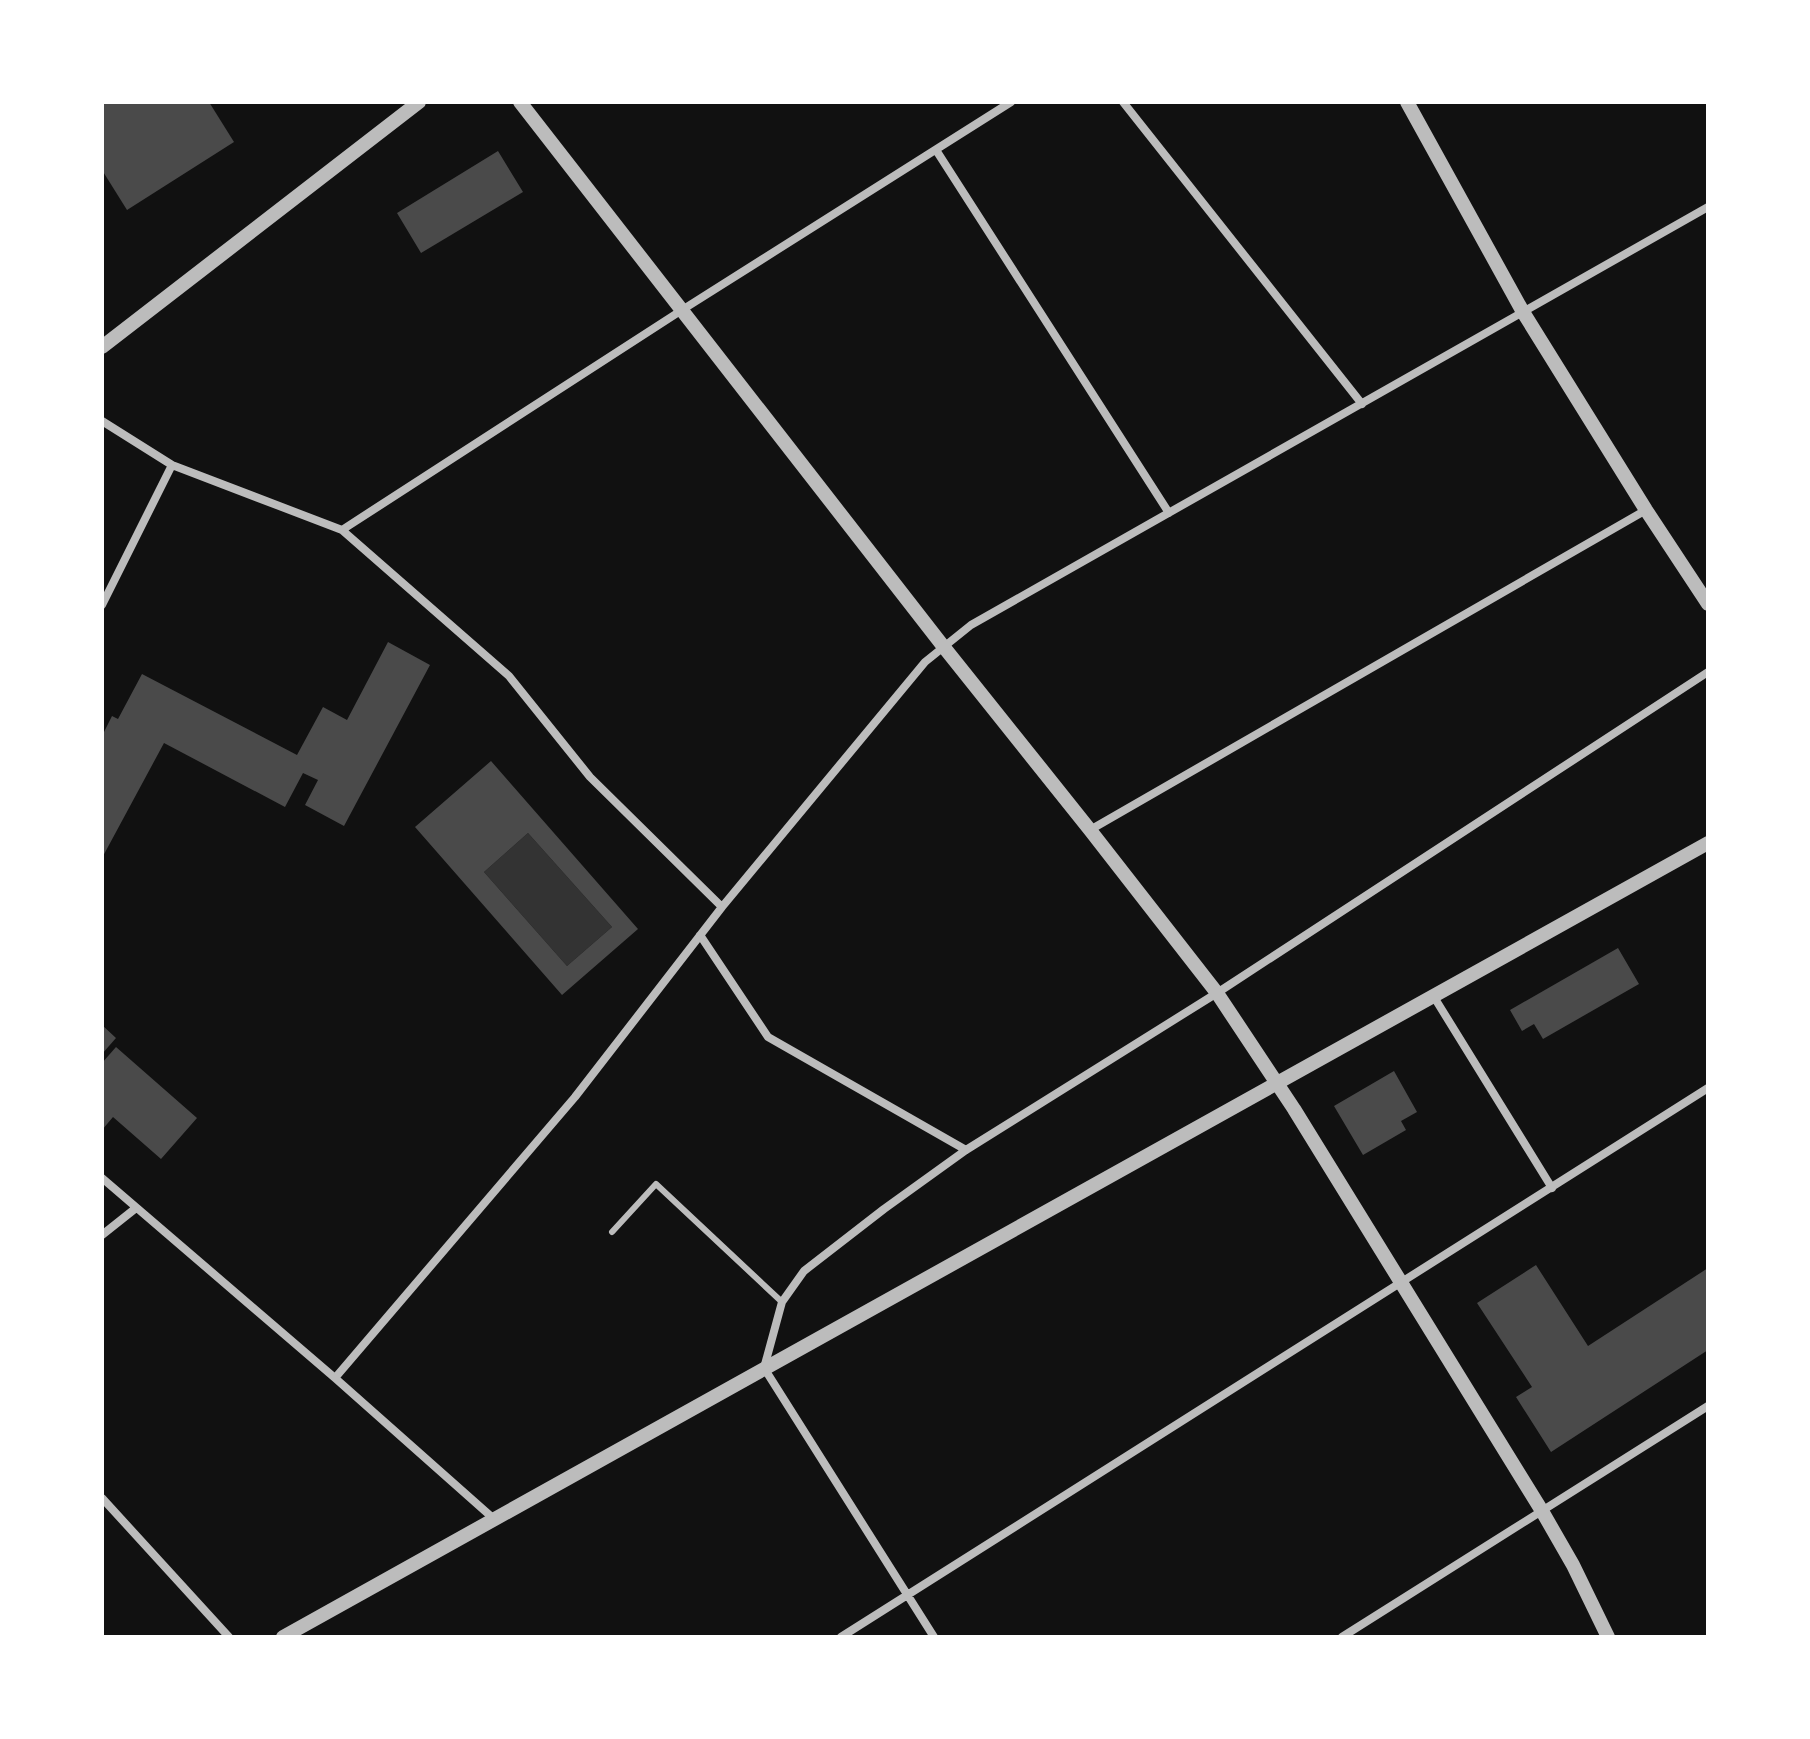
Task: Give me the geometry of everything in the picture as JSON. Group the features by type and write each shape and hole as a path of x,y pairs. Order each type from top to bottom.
{"street":[{"path":"102,347 419,102"},
{"path":"520,102 1217,993 1277,1083 1542,1511 1573,1565 1608,1637"},
{"path":"342,530 1011,102"},
{"path":"1123,102 1362,404"},
{"path":"1407,102 1523,312 1708,604"},
{"path":"936,150 1169,513"},
{"path":"335,1378 575,1097 722,907 925,662 943,646 971,625 1708,207"},
{"path":"102,421 172,465 342,530 509,676 590,777 722,907"},
{"path":"102,605 172,465"},
{"path":"1090,830 1646,510"},
{"path":"934,1637 764,1368 782,1302 804,1271 966,1150 1217,993 1708,672"},
{"path":"283,1637 1708,843"},
{"path":"700,935 768,1037 966,1150"},
{"path":"1434,997 1552,1188"},
{"path":"841,1637 1708,1088"},
{"path":"102,1178 494,1519"},
{"path":"102,1235 136,1208"},
{"path":"1342,1637 1708,1406"},
{"path":"102,1498 229,1637"}],"lane":[{"path":"612,1232 656,1184 782,1302"}],"shaded area":[{"path":"528,833 612,927 567,966 484,872"}],"building":[{"path":"102,102 209,102 234,142 127,210 102,170"},
{"path":"498,151 523,192 421,253 397,213"},
{"path":"388,642 430,665 344,826 305,805 318,780 303,773 285,807 164,743 102,858 102,736 112,716 118,719 142,674 297,755 323,707 347,720"},
{"path":"491,761 638,929 562,995 415,827","holes":["528,833 612,927 567,966 484,872"]},
{"path":"1618,948 1639,984 1543,1039 1534,1024 1522,1031 1510,1010"},
{"path":"102,1025 116,1038 102,1054"},
{"path":"116,1047 197,1118 161,1159 113,1117 102,1130 102,1063"},
{"path":"1394,1071 1417,1112 1401,1121 1406,1130 1363,1155 1334,1106"},
{"path":"1536,1265 1588,1346 1708,1268 1708,1350 1551,1452 1516,1397 1532,1387 1477,1303"}]}
